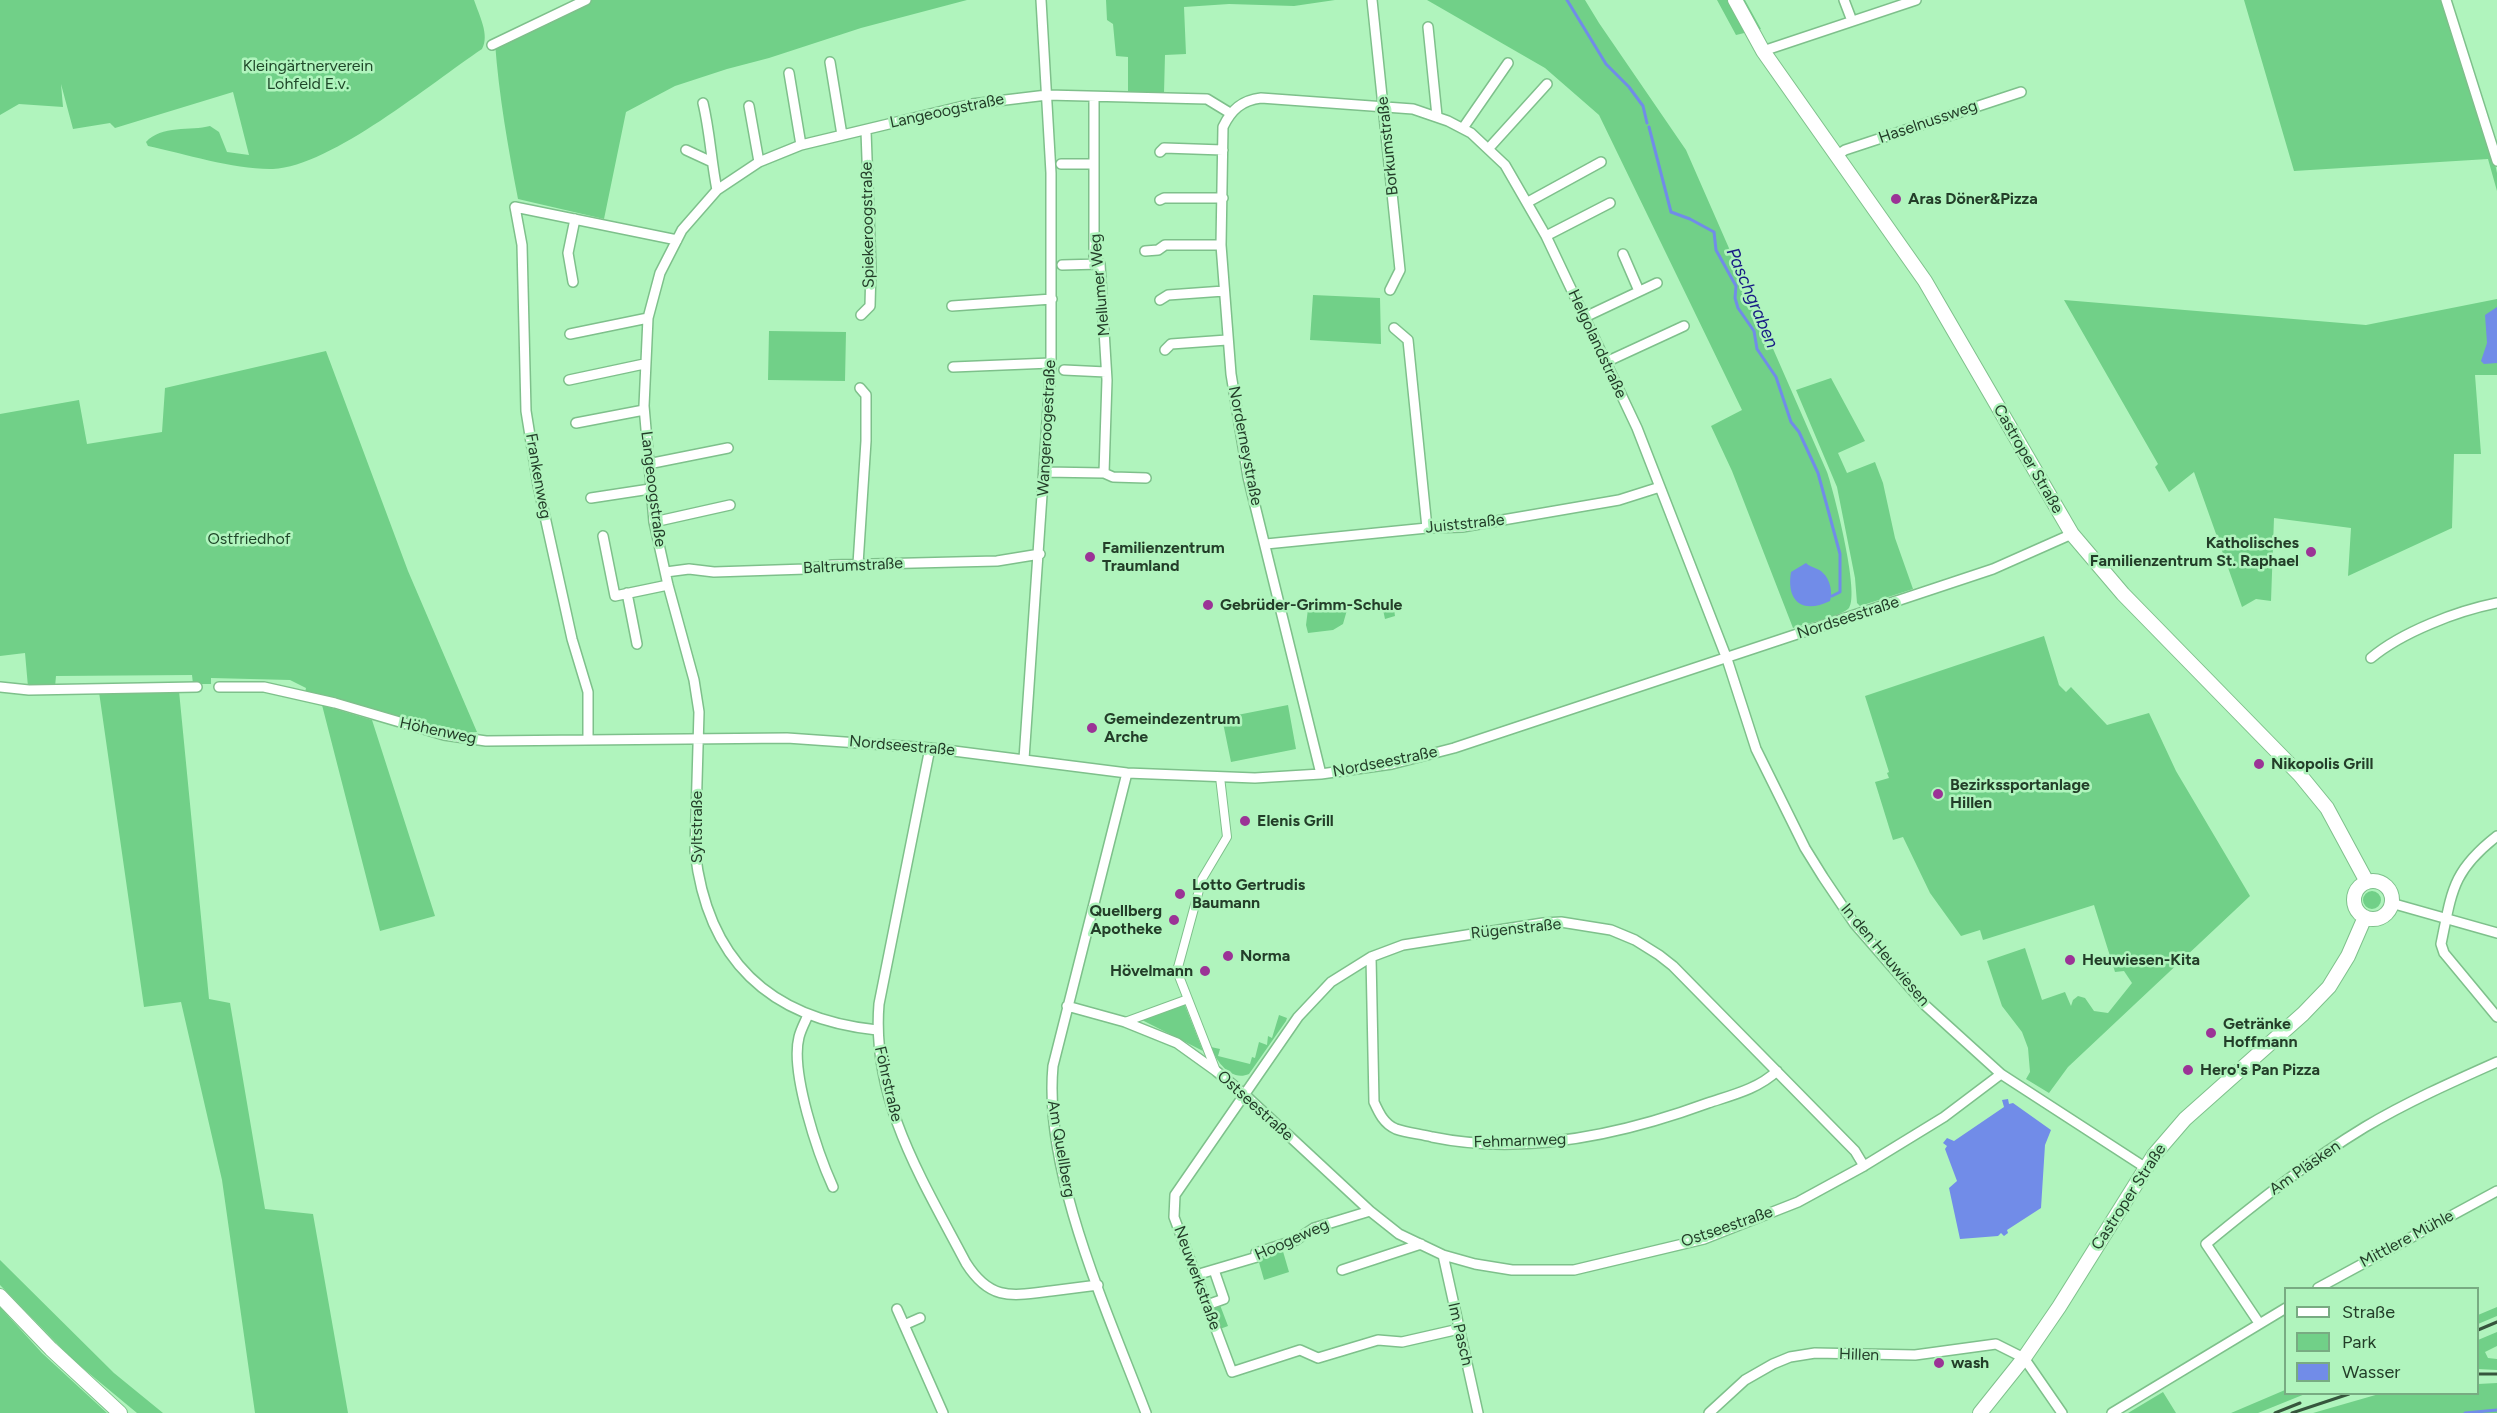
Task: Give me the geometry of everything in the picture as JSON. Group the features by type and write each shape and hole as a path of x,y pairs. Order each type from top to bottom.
{"main road":[{"name":"Castroper Straße","path":"1735,0 1763,51 1925,281 2072,534 2123,594 2300,775 2327,808 2367,882 2378,882 2387,888 2391,903"},
{"path":"2367,882 2358,888 2354,899 2356,909 2365,917 2370,919 2381,917 2389,909 2391,903"},
{"name":"Castroper Straße","path":"1980,1413 2024,1358 2154,1155 2185,1119 2303,1014 2328,987 2348,956 2365,917"},
{"path":"0,1296 51,1349 120,1413"}],"street":[{"path":"492,45 585,0"},
{"name":"Wangeroogestraße","path":"1024,759 1040,554 1051,363 1052,299 1047,96 1041,0"},
{"name":"Borkumstraße","path":"1372,0 1400,270 1390,290"},
{"path":"1844,0 1852,21"},
{"path":"1763,51 1916,0"},
{"path":"2446,0 2497,161"},
{"path":"1428,27 1437,116"},
{"path":"830,62 842,135"},
{"path":"1463,128 1508,63"},
{"path":"789,73 801,145"},
{"path":"1490,148 1547,84"},
{"name":"Haselnussweg","path":"1836,156 1847,149 2020,92"},
{"path":"1047,96 1207,99 1230,113 1249,99 1261,98 1384,107"},
{"name":"Langeoogstraße","path":"699,739 699,712 694,680 668,585 654,522 644,410 644,364 648,318 660,273 682,230 717,189 759,162 801,145 972,104 1047,96"},
{"name":"Mellumer Weg","path":"1094,97 1094,256 1100,264 1106,372 1104,473"},
{"path":"704,103 712,143 712,162 717,189"},
{"path":"749,106 759,162"},
{"name":"Helgolandstraße","path":"1384,107 1413,110 1437,116 1463,128 1490,148 1505,165 1528,202 1606,362 1660,487 1727,659"},
{"name":"Norderneystraße","path":"1230,113 1224,127 1221,245 1231,374 1248,477 1321,774"},
{"name":"Spiekeroogstraße","path":"861,315 870,306 871,267 866,131"},
{"path":"1160,152 1164,148 1223,150"},
{"path":"686,150 712,162"},
{"path":"1528,202 1601,162"},
{"path":"1061,164 1094,164"},
{"path":"1160,201 1164,198 1223,198"},
{"path":"1546,236 1610,203"},
{"name":"Frankenweg","path":"575,219 515,207 522,245 526,411 551,546 572,639 588,692 588,740"},
{"path":"573,282 568,253 575,219 677,240"},
{"path":"1145,251 1158,250 1165,245 1221,245"},
{"path":"1623,254 1640,291"},
{"path":"1062,265 1100,264"},
{"path":"1585,317 1657,283"},
{"path":"1160,300 1168,295 1224,291"},
{"path":"952,306 1052,299"},
{"path":"570,334 648,318"},
{"path":"1606,362 1684,326"},
{"path":"1394,328 1408,340 1427,528"},
{"path":"1165,350 1171,344 1227,339"},
{"path":"953,367 1051,363"},
{"path":"569,380 644,364"},
{"path":"1064,370 1106,372"},
{"path":"858,564 866,441 866,395 860,387"},
{"path":"576,423 644,410"},
{"path":"648,464 728,448"},
{"path":"1045,472 1104,473 1113,477 1146,478"},
{"name":"Juiststraße","path":"1266,544 1427,528 1462,527 1618,500 1660,487"},
{"path":"591,498 650,489"},
{"path":"654,522 730,505"},
{"name":"Nordseestraße","path":"699,739 787,738 930,747 1127,773 1255,778 1321,774 1400,762 1454,748 1993,569 2072,534"},
{"path":"603,536 615,596 668,585"},
{"name":"Baltrumstraße","path":"666,572 689,569 714,572 806,569 832,565 997,561 1040,554"},
{"path":"627,593 637,644"},
{"path":"2371,658 2428,626 2453,615 2497,603"},
{"name":"In den Heuwiesen","path":"1727,659 1756,749 1805,848 1854,922 1926,1006 2001,1074 2146,1168"},
{"path":"0,687 29,690 197,687"},
{"name":"Höhenweg","path":"219,687 264,687 335,703 434,733 474,740 699,739"},
{"name":"Syltstraße","path":"699,739 695,851 698,874 707,911 730,956 762,987 808,1015 834,1023 877,1030"},
{"name":"Föhrstraße","path":"930,747 884,977 877,1030 883,1079 899,1132 914,1166 974,1276 986,1288 995,1292 1018,1295 1098,1285"},
{"name":"Am Quellberg","path":"1127,773 1053,1066 1051,1105 1059,1155 1073,1212 1146,1413"},
{"path":"1216,1071 1177,971 1202,879 1227,837 1220,777"},
{"path":"2497,836 2469,859 2455,882 2445,918 2441,944 2444,952 2497,1017"},
{"path":"2391,903 2497,933"},
{"name":"Rügenstraße","path":"1244,1094 1310,1002 1331,982 1371,957 1403,945 1426,940 1561,922 1611,930 1636,941 1673,966 1855,1151 1864,1166"},
{"name":"Fehmarnweg","path":"1371,957 1374,1102 1382,1119 1396,1129 1461,1143 1516,1144 1586,1138 1641,1125 1698,1107 1764,1083 1777,1071"},
{"path":"1125,1022 1188,999"},
{"name":"Ostseestraße","path":"1067,1006 1125,1022 1177,1043 1244,1094 1370,1211 1399,1234 1443,1255 1475,1264 1512,1270 1574,1270 1704,1239 1798,1202 1864,1166 1944,1117 2001,1074"},
{"path":"808,1015 799,1037 798,1072 808,1114 833,1187"},
{"name":"Am Pläsken","path":"2259,1323 2206,1244 2255,1203 2366,1126 2497,1062"},
{"name":"Neuwerkstraße","path":"1244,1094 1175,1195 1174,1217 1232,1372 1300,1350 1318,1358 1378,1341 1402,1342 1459,1329"},
{"name":"Mittlere Mühle","path":"2320,1287 2497,1191"},
{"name":"Hoogeweg","path":"1196,1275 1257,1257 1256,1253 1296,1240 1314,1228 1370,1211"},
{"path":"1342,1270 1421,1244"},
{"name":"Im Pasch","path":"1443,1255 1478,1413"},
{"path":"1207,1305 1224,1299 1214,1270"},
{"path":"897,1309 943,1413"},
{"path":"2112,1413 2284,1309"},
{"path":"904,1325 920,1318"},
{"name":"Hillen","path":"1709,1413 1745,1380 1773,1364 1815,1353 1915,1355 1996,1344 2024,1358"},
{"path":"2024,1358 2062,1413"}],"green space":[{"name":"Kleingärtnerverein Lohfeld E.v.","path":"0,0 474,0 485,38 482,49 352,139 297,164 273,169 259,169 194,157 148,146 146,142 168,131 210,126 219,132 227,152 249,155 233,92 115,128 110,123 73,129 61,84 63,107 19,104 0,115"},
{"path":"582,0 967,0 861,28 675,86 626,112 604,219 518,199 504,121 497,63 495,43"},
{"path":"1106,0 1335,0 1294,6 1229,4 1184,7 1186,54 1165,55 1164,93 1128,93 1128,57 1116,56 1113,24 1107,20"},
{"path":"1427,0 1585,0 1686,150 1827,472 1849,564 1852,599 1849,608 1845,611 1793,628 1732,471 1711,426 1742,410 1599,115 1545,68"},
{"path":"1717,0 1745,0 1761,29 1736,35"},
{"path":"2244,0 2443,0 2494,159 2497,191 2488,159 2294,171"},
{"path":"1313,295 1380,298 1381,344 1310,340"},
{"path":"2497,299 2497,375 2475,375 2481,454 2454,454 2452,528 2348,576 2351,528 2274,518 2271,601 2256,599 2242,607 2194,472 2169,492 2155,467 2158,464 2064,300 2366,325"},
{"path":"769,331 846,332 845,381 768,380"},
{"name":"Ostfriedhof","path":"326,351 408,571 477,732 468,733 417,725 305,693 306,688 290,680 211,678 211,684 193,684 192,675 56,676 55,687 28,687 25,653 0,656 0,414 79,400 87,444 162,432 165,388"},
{"path":"1831,378 1865,441 1838,453 1847,473 1875,462 1883,483 1895,538 1913,589 1860,606 1857,603 1855,578 1837,487 1796,390"},
{"path":"1393,603 1395,616 1385,619 1382,605"},
{"path":"1344,604 1347,610 1343,624 1333,630 1308,633 1306,625 1308,609"},
{"path":"2044,636 2059,685 2066,692 2071,687 2107,725 2149,713 2176,771 2250,896 2068,1067 2049,1093 2026,1079 2030,1072 2028,1048 2022,1032 2002,1006 1987,961 2025,948 2042,1000 2065,992 2071,1006 2073,1000 2078,996 2085,998 2094,1011 2108,1013 2132,983 2124,971 2115,972 2094,905 1983,940 1980,930 1961,936 1930,893 1903,837 1893,840 1875,782 1889,778 1887,773 1889,772 1865,696"},
{"path":"179,691 209,999 230,1003 265,1209 313,1214 348,1413 255,1413 222,1180 181,1002 144,1007 99,692"},
{"path":"322,705 372,720 435,916 380,931"},
{"path":"1288,705 1296,749 1231,762 1222,718"},
{"path":"2372,891 2380,896 2381,900 2376,908 2372,909 2364,904 2363,900 2368,892"},
{"path":"1184,1003 1203,1051 1140,1019"},
{"path":"1279,1015 1287,1018 1286,1021 1249,1074 1242,1076 1230,1073 1220,1064 1211,1047 1220,1049 1218,1056 1250,1064 1252,1057 1255,1058 1259,1042 1267,1045 1268,1036 1272,1038"},
{"path":"1282,1248 1289,1272 1264,1280 1258,1259 1268,1256 1267,1252"},
{"path":"0,1260 114,1373 163,1413 137,1413 73,1360 0,1285"},
{"path":"1220,1305 1228,1326 1220,1329 1212,1307"},
{"path":"0,1307 42,1353 107,1413 0,1413"},
{"path":"2497,1307 2497,1316 2479,1324 2479,1315"},
{"path":"2497,1332 2497,1346 2485,1352 2488,1358 2497,1359 2497,1370 2479,1369 2479,1340"},
{"path":"2497,1383 2497,1413 2313,1413 2376,1395 2479,1395 2479,1384"},
{"path":"2284,1390 2284,1395 2303,1395 2258,1413 2231,1413"},
{"path":"2163,1392 2176,1413 2128,1413"}],"water":[{"path":"2497,307 2497,363 2484,364 2481,361 2487,343 2485,315"},
{"path":"1806,563 1821,571 1829,582 1830,601 1812,606 1798,603 1794,598 1791,591 1791,572"},
{"path":"2008,1099 2009,1104 2013,1103 2051,1130 2045,1145 2041,1208 2007,1230 2008,1233 2004,1236 2001,1233 1998,1236 1960,1239 1949,1188 1957,1181 1945,1149 1947,1146 1943,1143 1947,1138 1954,1141 2004,1107 2002,1100"}],"waterway":[{"name":"Paschgraben","path":"1567,0 1606,64 1629,87 1643,106 1647,123"},
{"name":"Paschgraben","path":"1649,127 1671,212 1714,232 1716,250 1736,286 1735,298 1738,308 1754,331 1757,349 1776,377 1791,422 1799,432 1818,473 1840,554 1840,592 1832,596"},
{"path":"2465,1413 2497,1410"}],"railway":[{"path":"2479,1330 2497,1322"},
{"path":"2479,1374 2497,1374"},
{"path":"2292,1413 2346,1395"},
{"path":"2275,1413 2300,1403"}],"place":[{"name":"Aras Döner&Pizza","path":"1896,199"},
{"name":"Katholisches Familienzentrum St. Raphael","path":"2311,552"},
{"name":"Familienzentrum Traumland","path":"1090,557"},
{"name":"Gebrüder-Grimm-Schule","path":"1208,605"},
{"name":"Gemeindezentrum Arche","path":"1092,728"},
{"name":"Nikopolis Grill","path":"2259,764"},
{"name":"Bezirkssportanlage Hillen","path":"1938,794"},
{"name":"Elenis Grill","path":"1245,821"},
{"name":"Lotto Gertrudis Baumann","path":"1180,894"},
{"name":"Quellberg Apotheke","path":"1174,920"},
{"name":"Norma","path":"1228,956"},
{"name":"Heuwiesen-Kita","path":"2070,960"},
{"name":"Hövelmann","path":"1205,971"},
{"name":"Getränke Hoffmann","path":"2211,1033"},
{"name":"Hero's Pan Pizza","path":"2188,1070"},
{"name":"wash","path":"1939,1363"}]}
